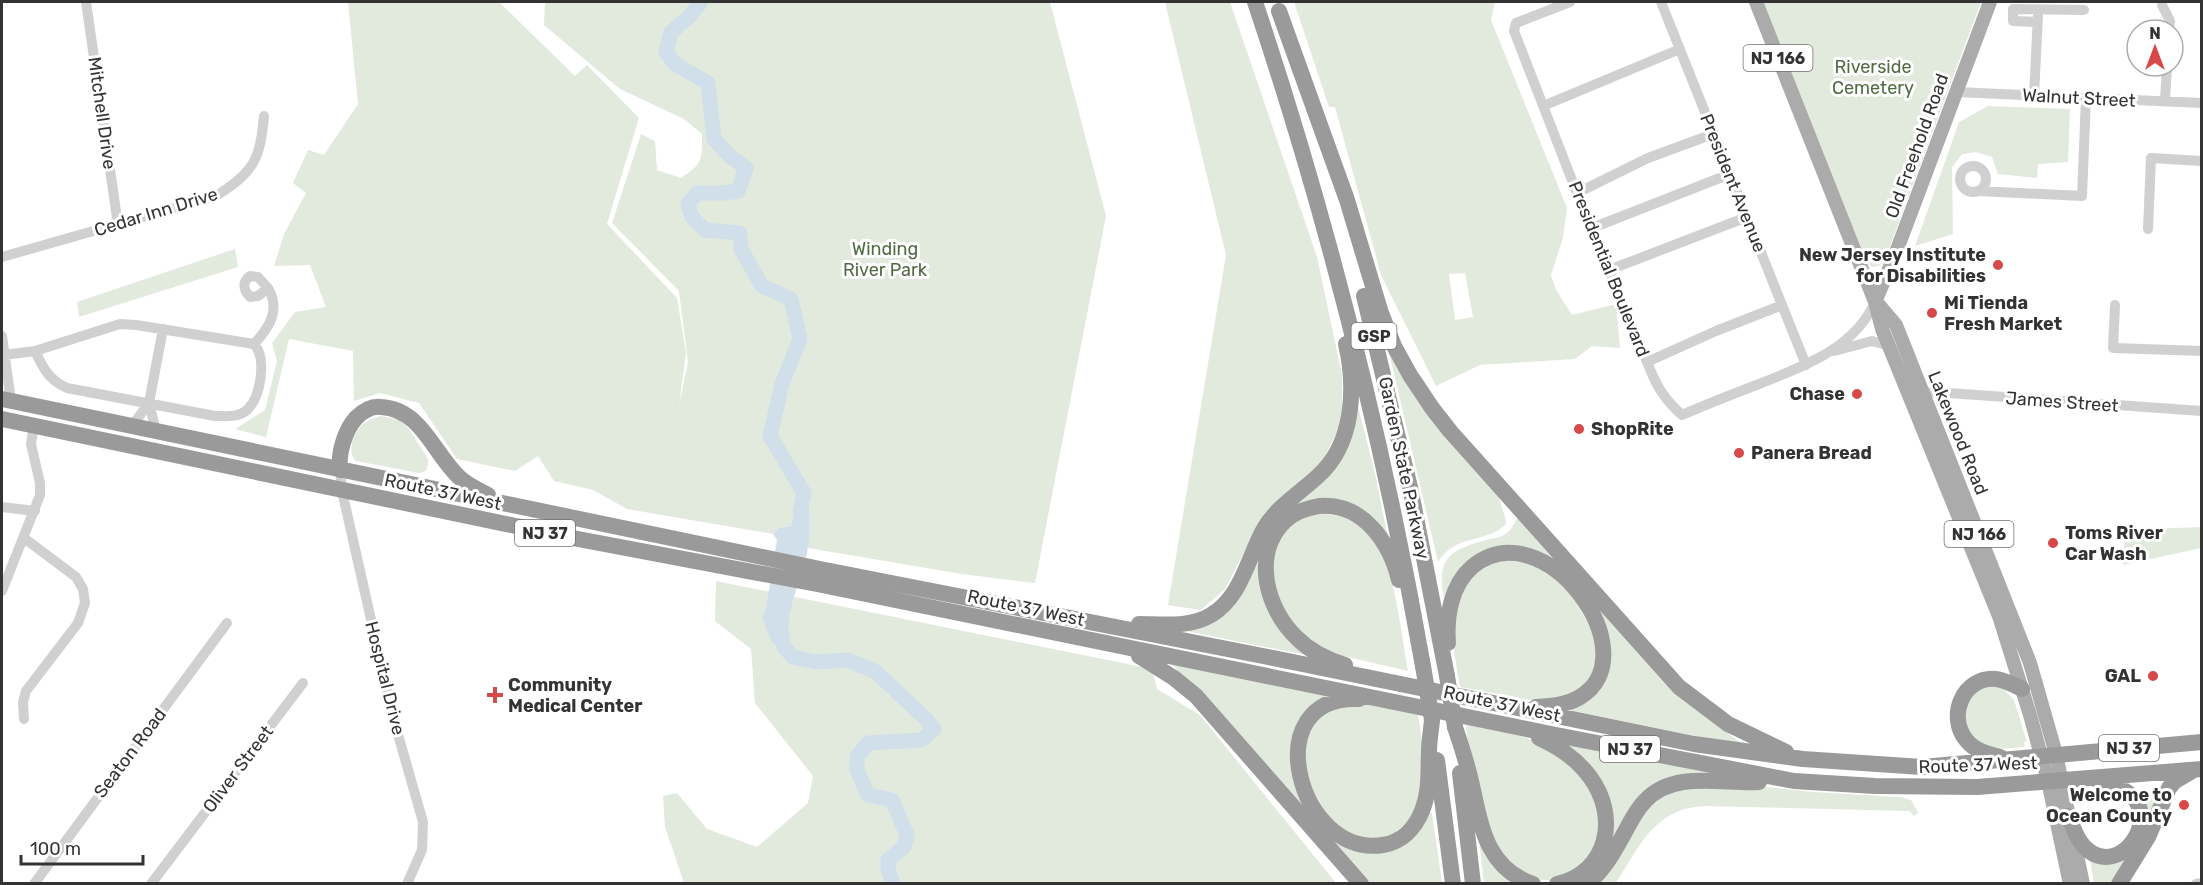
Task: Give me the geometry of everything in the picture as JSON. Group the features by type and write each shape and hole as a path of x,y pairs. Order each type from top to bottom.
{"highway":[{"name":"Garden State Parkway","path":"1255,2 1338,272 1366,383 1403,554 1423,666 1453,884"},
{"name":"Garden State Parkway","path":"1277,6 1316,125 1373,329 1410,487 1447,676 1473,884"},
{"path":"1277,6 1347,200 1381,313 1399,356 1427,401 1510,500 1679,687 1728,724 1803,759"},
{"path":"1098,624 1186,623 1206,618 1218,611 1235,591 1268,522 1324,471 1342,443 1350,411 1349,357 1300,144"},
{"name":"Route 37 West","path":"6,400 532,509 750,563 819,577 1098,624 1694,744 1803,759 1922,767 2048,755"},
{"path":"340,470 342,448 353,421 366,410 376,407 393,407 410,417 424,431 460,478 488,495 532,509"},
{"name":"Route 37 West","path":"2,419 578,539 750,563"},
{"path":"1370,678 1321,655 1304,644 1287,627 1274,606 1266,577 1268,551 1277,532 1294,514 1313,507 1334,507 1354,514 1374,530 1387,548 1395,568 1406,619 1423,666"},
{"path":"1447,676 1449,612 1456,589 1463,576 1480,561 1502,553 1521,553 1538,559 1563,577 1584,602 1602,636 1604,657 1598,677 1591,689 1581,696 1561,704 1517,709"},
{"name":"Route 37 West","path":"819,577 1095,643 1794,781 1919,787 1977,787 2054,781"},
{"path":"1095,643 1126,651 1145,659 1190,690 1361,884"},
{"path":"2010,760 1981,751 1968,743 1961,732 1957,714 1959,701 1967,690 1979,681 2001,680 2022,689"},
{"path":"1396,702 1355,699 1338,701 1315,712 1307,721 1300,736 1298,758 1307,795 1322,820 1346,838 1381,846 1398,840 1413,828 1421,814 1428,790 1428,753 1432,720"},
{"path":"1508,725 1554,745 1569,755 1590,776 1603,804 1606,832 1598,854 1582,872 1557,884"},
{"path":"1455,727 1465,755 1483,830 1492,852 1509,872 1533,884"},
{"name":"NJ 37","path":"2048,755 2202,742"},
{"path":"2118,884 2148,837 2169,789 2175,782 2198,769"},
{"name":"NJ 37","path":"2054,781 2198,769"},
{"path":"2068,816 2076,835 2088,850 2096,854 2114,856 2127,849 2133,841 2141,824 2141,813 2133,796 2091,777"},
{"path":"1587,884 1605,866 1641,805 1657,791 1683,782 1702,780 1794,781"}],"main road":[{"name":"Lakewood Road","path":"1756,2 1875,302 1882,329 1999,616 2022,689 2048,755"},
{"name":"Old Freehold Road","path":"1875,302 1895,255 1990,2"},
{"name":"Lakewood Road","path":"1875,302 1896,325 2030,663 2048,755"},
{"name":"NJ 166","path":"2048,755 2070,884"},
{"name":"NJ 166","path":"2054,781 2068,816 2083,884"}],"street":[{"name":"Mitchell Drive","path":"86,2 118,225"},
{"name":"Presidential Boulevard","path":"1570,2 1516,23 1514,31 1577,193 1659,390 1682,415 1806,365 1828,353 1854,334 1869,316 1875,302"},
{"name":"President Avenue","path":"1661,2 1806,365"},
{"path":"2162,5 2168,18"},
{"path":"2037,22 2013,21 2013,9 2084,10"},
{"path":"2034,96 2038,9"},
{"path":"1543,106 1680,49"},
{"path":"2165,101 2166,78"},
{"name":"Walnut Street","path":"1956,92 2202,103"},
{"path":"1977,191 2082,196 2086,98"},
{"name":"Cedar Inn Drive","path":"2,257 216,196 244,177 256,160 261,147 264,116"},
{"path":"1577,193 1648,158 1713,134"},
{"path":"2148,229 2151,158 2202,161"},
{"path":"1592,228 1730,174"},
{"path":"1609,270 1747,217"},
{"path":"254,344 266,331 273,315 274,306 268,288"},
{"path":"1647,362 1782,305"},
{"path":"2115,305 2113,348 2202,351"},
{"path":"4,355 35,351 120,324 254,344 260,354 261,375 258,390 250,406 241,414 214,416 67,388 59,385 46,374 35,351"},
{"path":"156,431 149,403 163,329"},
{"path":"2,336 6,400"},
{"name":"Presidential Boulevard","path":"1828,353 1872,341 1890,346"},
{"name":"James Street","path":"1923,393 2202,411"},
{"path":"132,426 149,403"},
{"path":"2,591 40,495 40,483 32,444 34,426"},
{"name":"Hospital Drive","path":"340,470 342,491 393,717 423,822 422,850 407,884"},
{"path":"2,507 35,511"},
{"path":"24,538 76,577 83,589 85,603 78,622 26,691 23,702 24,719"},
{"name":"Seaton Road","path":"33,884 227,623"},
{"name":"Oliver Street","path":"152,884 303,683"},
{"path":"2196,884 2202,883"}],"green space":[{"name":"Winding River Park","path":"348,2 499,2 575,76 587,65 639,118 607,224 677,298 686,353 679,405 688,362 679,291 612,223 641,134 655,141 657,170 681,178 694,169 700,160 702,134 684,119 620,89 544,25 545,2 1050,2 1106,216 1035,583 962,574 808,548 808,495 800,491 791,526 778,528 773,534 627,509 593,490 554,481 538,456 515,471 457,459 419,403 380,393 354,401 353,351 289,339 266,437 235,429 265,410 277,361 272,343 295,312 326,307 310,265 274,266 284,234 306,193 293,183 308,150 324,155 358,104"},
{"path":"1165,2 1230,2 1317,257 1342,375 1342,421 1323,461 1264,514 1225,589 1201,610 1168,605 1226,255"},
{"path":"1294,2 1495,2 1491,20 1567,208 1563,238 1551,275 1556,290 1572,315 1616,304 1620,348 1592,346 1575,359 1480,365 1436,386 1381,275 1335,107 1329,107","holes":["1465,273 1473,317 1455,320 1449,274"]},
{"name":"Riverside Cemetery","path":"1762,2 1981,2 1884,262 1879,266 1872,267 1867,262"},
{"path":"1988,106 2070,109 2068,162 2038,164 2037,178 1998,174 1992,157 1976,152 1962,154 1952,167 1953,234 1915,246 1959,122"},
{"path":"235,249 238,267 79,317 77,302"},
{"path":"1388,348 1498,493 1505,516 1506,524 1498,530 1453,547 1438,562"},
{"path":"1357,402 1388,538 1369,519 1304,505 1261,565 1306,655 1176,629 1209,621 1269,529 1326,474"},
{"path":"381,416 399,420 409,429 428,459 426,471 419,473 356,461 351,448 356,433 364,423"},
{"path":"1330,511 1361,526 1379,546 1396,599 1408,671 1326,652 1288,620 1277,597 1271,568 1276,544 1290,524 1310,514"},
{"path":"1518,517 1712,721 1741,743 1710,739 1563,709 1602,681 1584,595 1505,548 1444,598 1442,573 1448,558 1463,548 1506,534"},
{"path":"2201,527 2201,548 2123,565 2125,530"},
{"path":"1497,559 1541,566 1573,596 1597,640 1597,666 1579,692 1545,703 1460,687 1452,624 1465,582"},
{"path":"716,581 1152,669 1157,689 1200,715 1336,883 684,883 665,827 663,796 677,793 707,829 757,847 808,803 813,776 755,703 751,649 715,621"},
{"path":"1171,663 1337,696 1305,716 1306,804 1369,850 1432,813 1442,883 1368,883"},
{"path":"1999,684 2014,700 2027,742 2024,742 2025,747 1999,749 1972,740 1961,715 1974,689"},
{"path":"1363,703 1417,713 1419,720 1425,766 1414,817 1388,838 1367,840 1337,827 1314,799 1302,750 1320,713"},
{"path":"1466,725 1527,738 1576,767 1594,795 1602,829 1585,865 1554,880 1543,880 1528,877 1496,849 1470,765"},
{"path":"1565,744 1720,775 1671,780 1602,862 1610,827"},
{"path":"1745,785 1899,797 1911,800 1918,812 1914,816 1909,811 1705,806 1688,808 1661,821 1651,831 1616,883 1593,884 1642,810 1674,789"},
{"path":"2164,785 2148,827 2139,793"},
{"path":"1478,832 1521,883 1484,883"},
{"path":"2130,858 2113,883 2094,883 2090,860"}],"shaded area":[{"path":"800,490 808,495 809,541 806,559 791,606 789,643 781,649 772,642 762,618 766,608 777,540 773,534 778,528 791,526"}],"waterway":[{"path":"701,2 689,17 671,32 666,52 675,64 708,83 714,139 731,157 746,168 738,191 697,193 688,204 692,217 705,230 740,233 741,249 762,286 791,299 800,339 782,384 770,436 804,493 800,511"},
{"path":"781,629 784,647 793,657 816,662 848,660 876,672 934,729 922,740 868,743 857,757 857,770 868,795 892,800 907,835 904,847 888,860 893,884"}],"place":[{"name":"New Jersey Institute for Disabilities","path":"1998,265"},
{"name":"Mi Tienda Fresh Market","path":"1932,313"},
{"name":"Chase","path":"1857,394"},
{"name":"ShopRite","path":"1579,429"},
{"name":"Panera Bread","path":"1739,453"},
{"name":"Toms River Car Wash","path":"2053,543"},
{"name":"GAL","path":"2153,676"},
{"name":"Community Medical Center","path":"495,695"},
{"name":"Welcome to Ocean County","path":"2184,805"}]}
